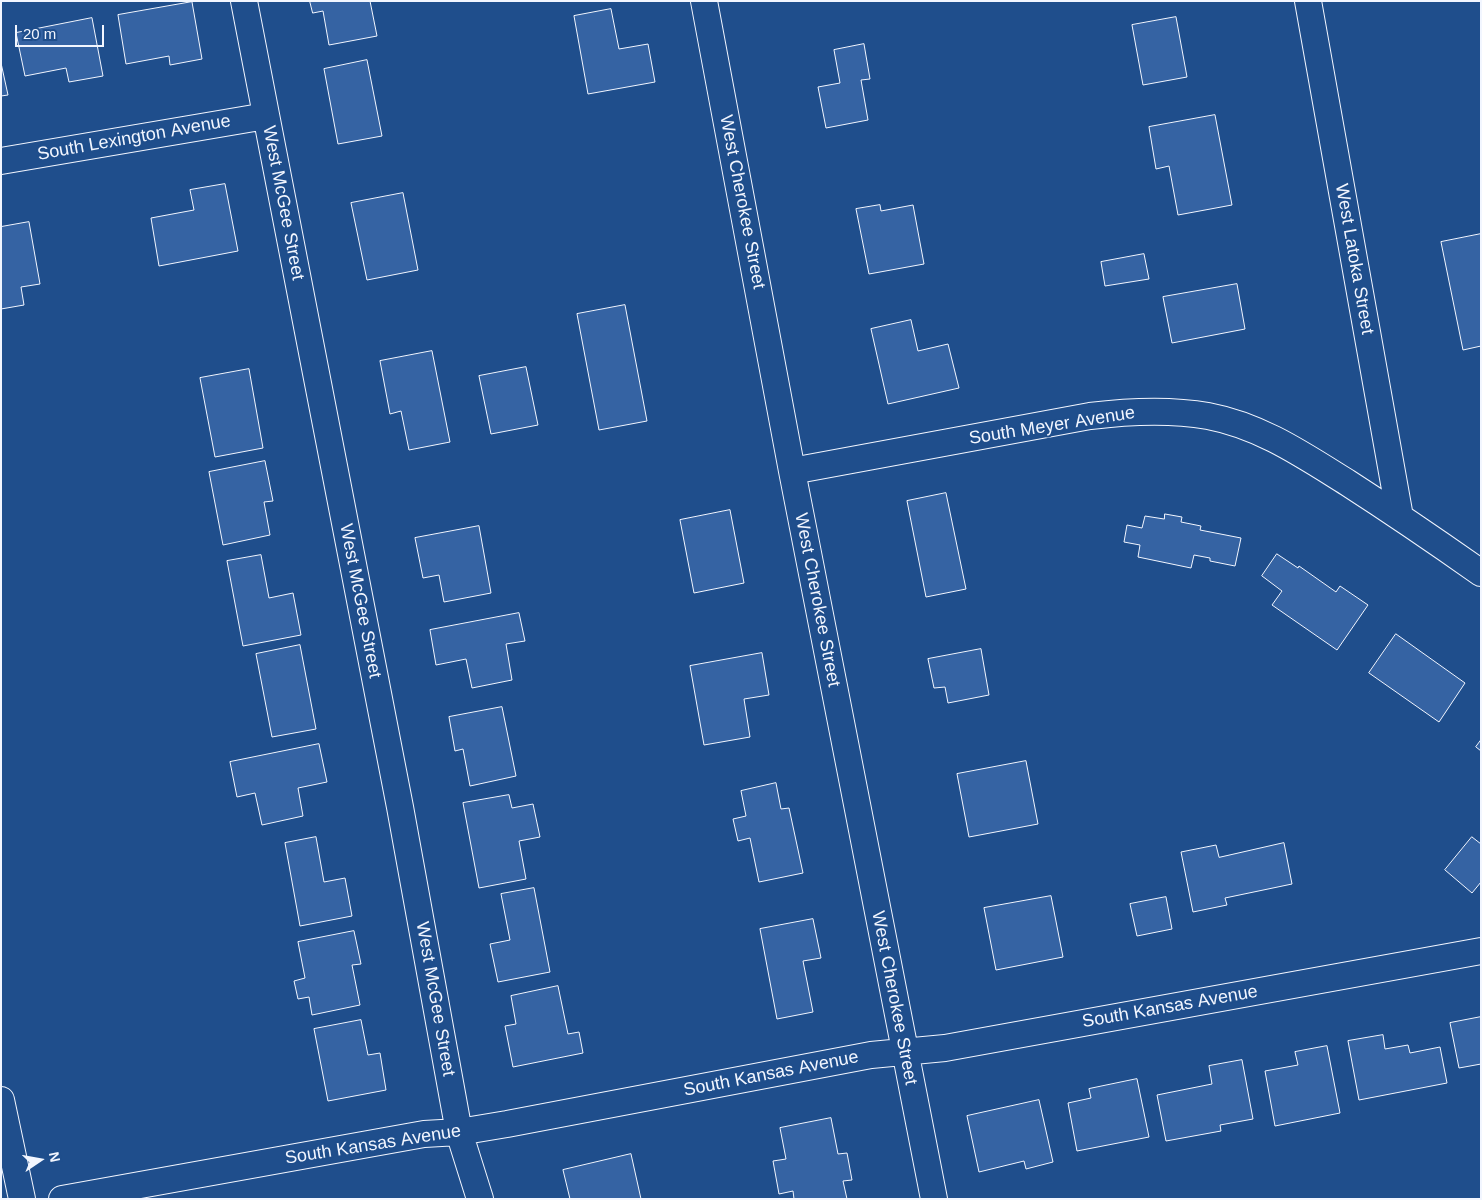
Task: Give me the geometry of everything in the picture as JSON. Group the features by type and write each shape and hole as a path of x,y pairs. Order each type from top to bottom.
{"street":[{"name":"West McGee Street","path":"244,1 400,807 459,1132 480,1199"},
{"name":"West Cherokee Street","path":"704,1 792,471 934,1199"},
{"name":"West Latoka Street","path":"1308,1 1400,517"},
{"name":"South Lexington Avenue","path":"1,161 266,116"},
{"name":"South Meyer Avenue","path":"792,471 1090,416 1120,412 1180,412 1236,423 1288,445 1481,572"},
{"name":"South Kansas Avenue","path":"62,1199 424,1134 459,1132 871,1055 944,1048 1481,951"},
{"path":"1,1100 22,1199"}],"building":[{"path":"310,1 370,1 377,36 329,45 323,11 313,13"},
{"path":"192,2 202,59 170,65 169,56 126,64 118,15"},
{"path":"611,9 619,49 648,44 655,82 588,94 574,16"},
{"path":"1176,17 1187,77 1143,85 1132,25"},
{"path":"92,18 103,76 69,82 66,68 25,76 16,33"},
{"path":"864,44 870,79 861,80 868,120 826,128 818,87 840,83 834,50"},
{"path":"367,60 382,136 338,144 324,69"},
{"path":"1,63 8,95 1,96"},
{"path":"1215,115 1232,205 1178,215 1169,166 1156,169 1149,127"},
{"path":"225,184 238,251 159,266 151,218 194,210 190,190"},
{"path":"403,193 418,270 367,280 351,203"},
{"path":"880,205 881,211 913,205 924,264 869,274 856,209"},
{"path":"29,222 40,284 21,287 24,305 1,309 1,227"},
{"path":"1481,234 1481,346 1463,350 1441,242"},
{"path":"1144,254 1149,279 1105,286 1101,262"},
{"path":"1237,284 1245,329 1172,343 1163,297"},
{"path":"625,305 647,421 599,430 577,314"},
{"path":"911,320 918,351 948,344 959,388 888,404 871,329"},
{"path":"432,351 450,442 409,450 401,411 390,414 380,361"},
{"path":"526,367 538,425 491,434 479,376"},
{"path":"249,369 263,448 215,457 200,378"},
{"path":"265,461 273,501 264,502 270,535 223,545 209,472"},
{"path":"946,493 966,589 926,597 907,501"},
{"path":"730,510 744,583 694,593 680,520"},
{"path":"1165,514 1182,517 1181,522 1201,526 1200,530 1241,538 1235,566 1210,561 1210,558 1194,555 1191,568 1138,557 1140,545 1124,542 1127,525 1142,528 1145,516 1164,519"},
{"path":"479,526 491,593 444,602 439,575 423,578 415,538"},
{"path":"1277,554 1298,568 1299,566 1336,592 1340,586 1368,605 1337,650 1272,605 1282,591 1262,576"},
{"path":"261,555 269,598 293,593 301,635 243,646 227,561"},
{"path":"519,613 525,641 506,644 512,680 472,688 466,659 436,665 430,630"},
{"path":"1396,634 1465,683 1439,722 1369,673"},
{"path":"300,645 316,729 272,737 256,654"},
{"path":"981,649 989,695 948,703 945,687 934,688 928,659"},
{"path":"762,653 769,695 744,699 750,737 704,745 690,666"},
{"path":"502,707 516,776 470,786 463,749 455,751 449,717"},
{"path":"1481,740 1481,751 1476,747"},
{"path":"319,744 327,782 298,788 303,816 262,825 255,793 237,797 230,762"},
{"path":"1026,761 1038,824 969,837 957,774"},
{"path":"776,783 781,809 789,808 803,873 759,882 750,838 738,841 733,819 746,816 741,791"},
{"path":"509,795 512,808 533,804 540,837 519,841 526,879 479,888 463,803"},
{"path":"316,837 324,882 345,878 352,916 300,926 285,843"},
{"path":"1472,837 1481,844 1481,882 1472,893 1445,870"},
{"path":"1284,843 1292,884 1225,898 1227,905 1193,912 1181,852 1216,845 1219,857"},
{"path":"534,888 550,972 498,982 490,944 510,940 501,894"},
{"path":"1051,896 1063,957 996,970 984,908"},
{"path":"1166,897 1172,929 1137,936 1130,904"},
{"path":"813,919 821,958 803,961 813,1012 777,1019 760,929"},
{"path":"354,931 361,964 352,965 360,1005 312,1015 309,997 298,999 294,981 305,978 298,942"},
{"path":"558,986 568,1034 579,1032 583,1053 513,1067 505,1026 516,1024 511,996"},
{"path":"1481,1017 1481,1064 1459,1068 1450,1023"},
{"path":"361,1020 368,1055 380,1053 386,1090 328,1101 314,1029"},
{"path":"1383,1035 1385,1049 1408,1045 1410,1053 1440,1047 1447,1083 1359,1100 1348,1041"},
{"path":"1327,1046 1340,1113 1275,1126 1265,1071 1298,1065 1295,1052"},
{"path":"1242,1060 1253,1119 1220,1125 1221,1131 1166,1141 1157,1095 1212,1084 1209,1066"},
{"path":"1137,1079 1149,1137 1077,1151 1068,1103 1091,1098 1089,1089"},
{"path":"1039,1100 1053,1162 1026,1169 1024,1161 979,1172 967,1116"},
{"path":"831,1118 838,1154 847,1153 852,1180 843,1181 847,1199 794,1199 793,1191 779,1194 773,1161 786,1159 780,1128"},
{"path":"631,1154 641,1199 570,1199 563,1170"}]}
